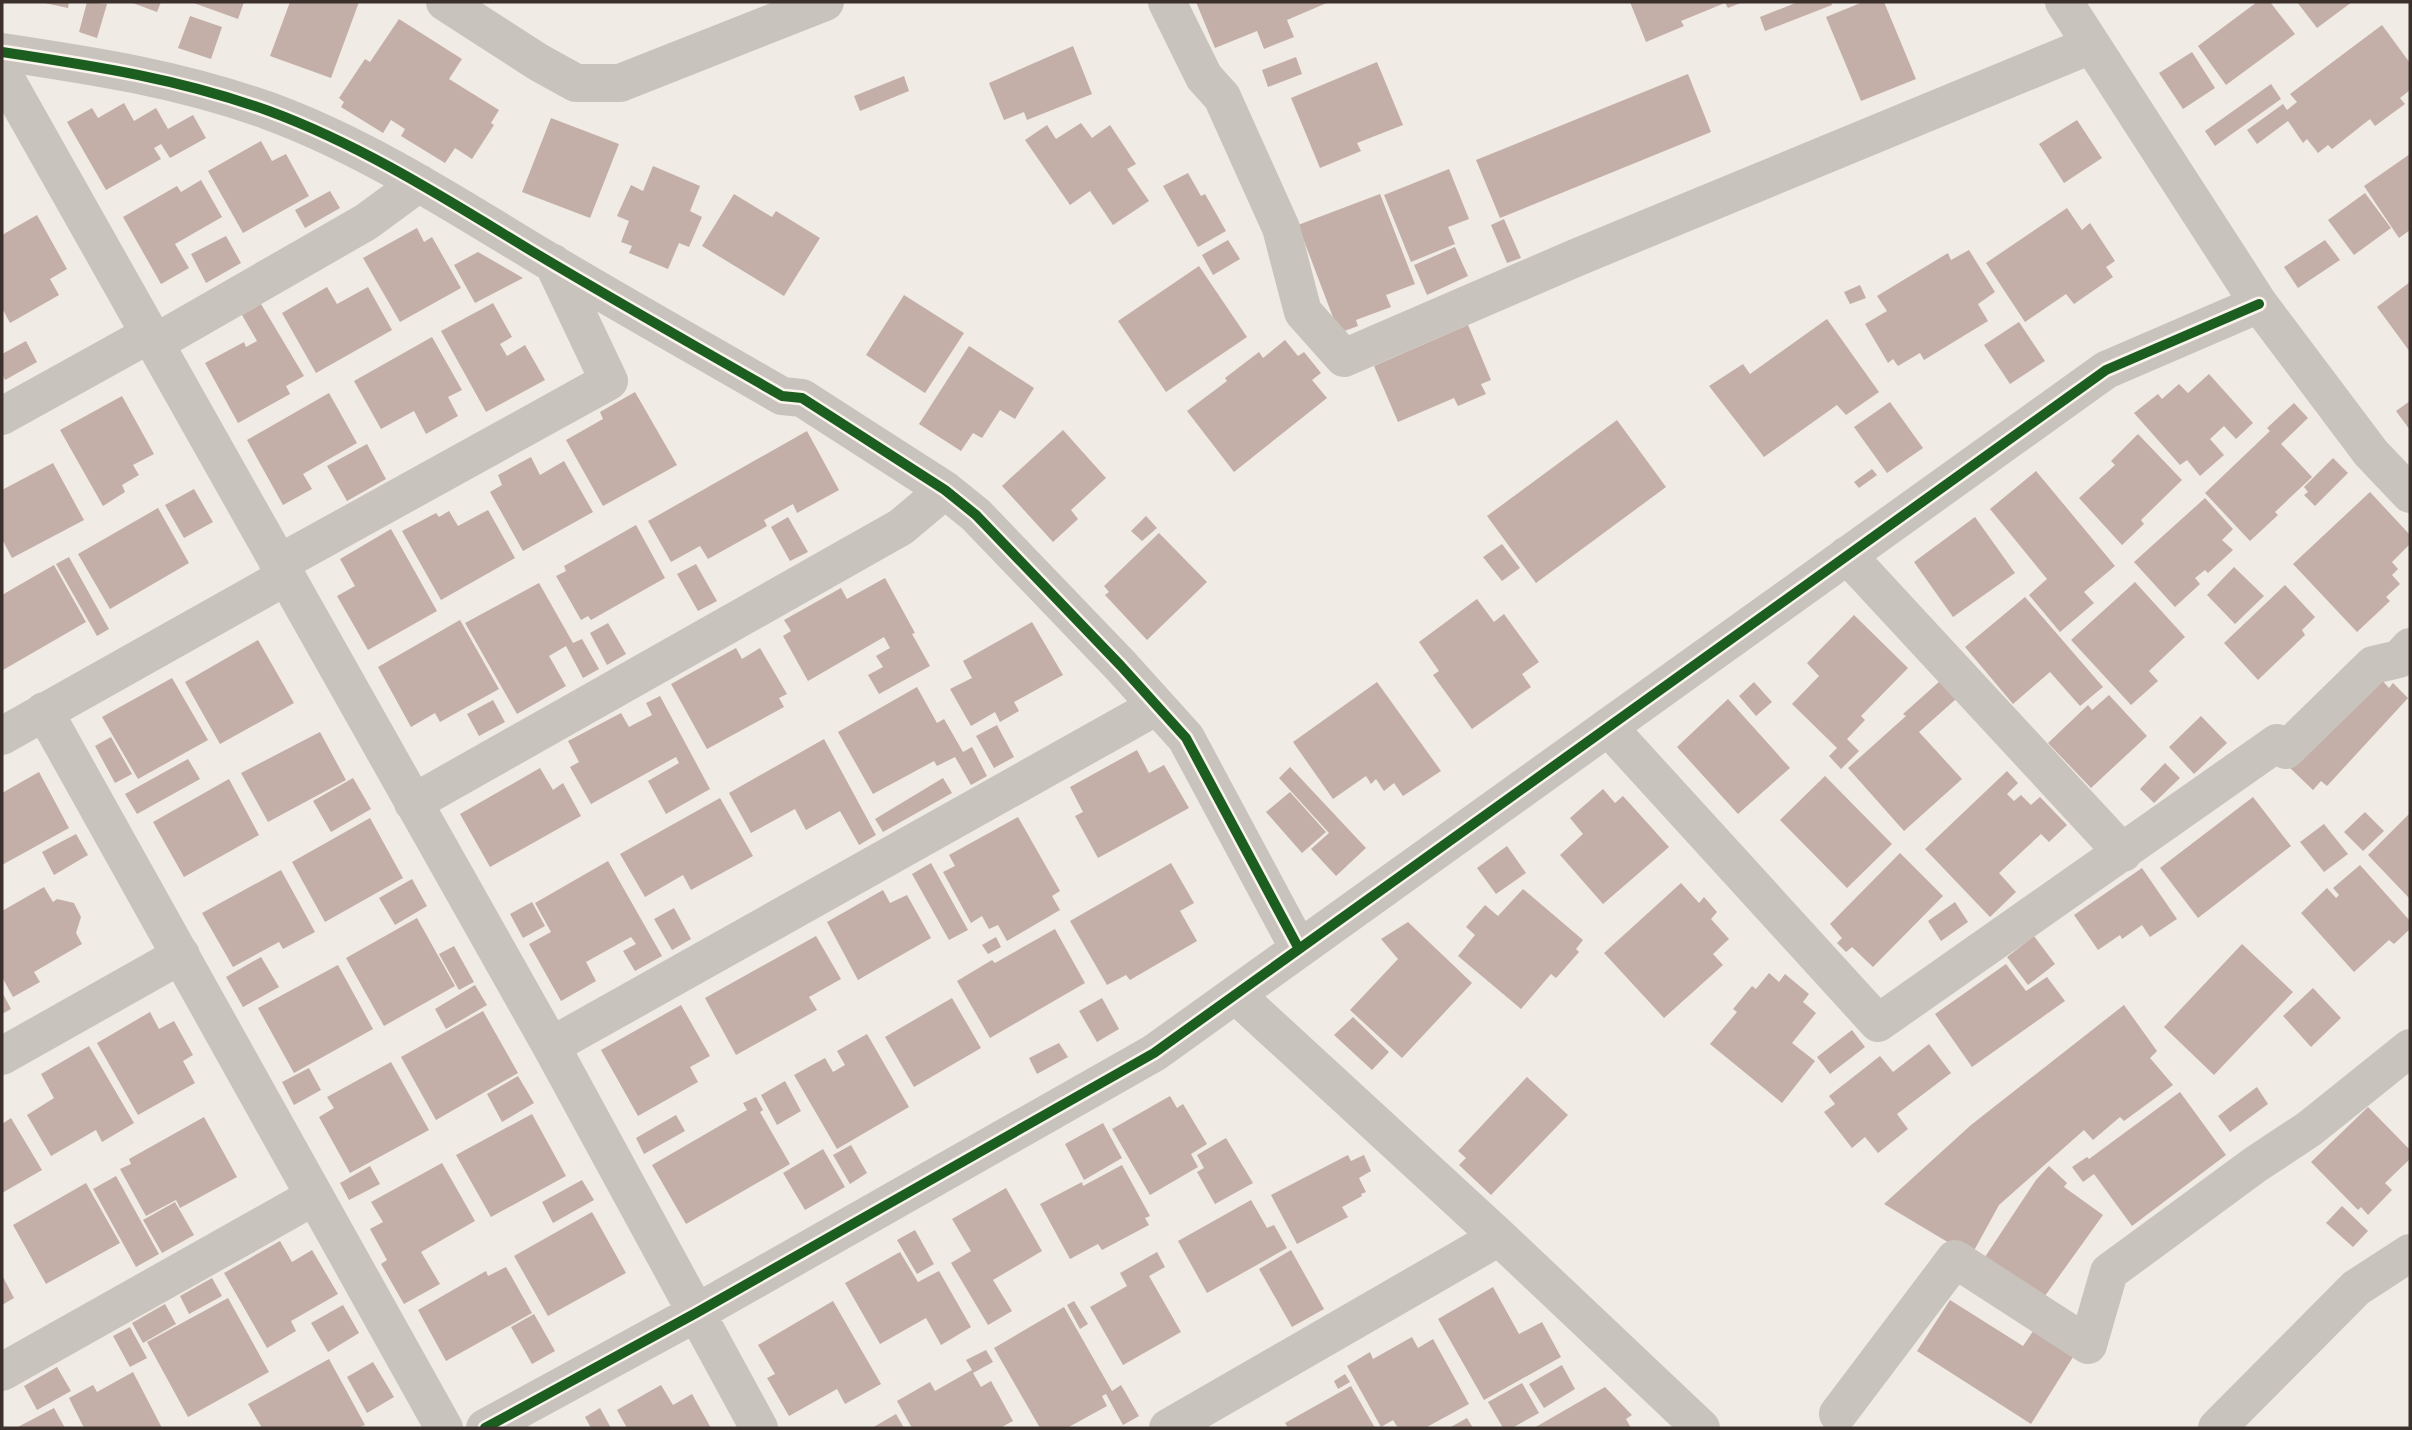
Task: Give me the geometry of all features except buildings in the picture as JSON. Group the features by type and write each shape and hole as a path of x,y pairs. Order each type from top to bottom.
{"street":[{"path":"445,2 576,83 593,84 620,83 758,13 825,2"},
{"path":"1167,2 1204,78 1222,97 1281,228 1303,312 1343,358 1586,254 2091,45"},
{"path":"2064,2 2259,304 2371,453 2410,494"},
{"path":"2,52 119,69 200,88 271,112 337,140 419,183 782,396 802,398 945,490 976,515 1186,738 1299,949"},
{"path":"2,72 551,1046 759,1428"},
{"path":"2,416 152,339 366,222 419,183"},
{"path":"2,736 609,381 553,263"},
{"path":"485,1428 696,1313 1154,1053 2106,370 2259,304"},
{"path":"413,803 901,527 945,490"},
{"path":"1847,555 2123,853"},
{"path":"1608,727 1878,1023 2277,743 2286,750 2373,664 2399,659 2410,647"},
{"path":"551,1046 1157,706"},
{"path":"44,711 444,1428"},
{"path":"2,1056 181,955"},
{"path":"1236,995 1499,1237 1701,1428"},
{"path":"1838,1414 1955,1259 2088,1345 2109,1272 2256,1164 2309,1129 2410,1048"},
{"path":"2,1372 313,1197"},
{"path":"1168,1428 1499,1237"},
{"path":"2217,1428 2356,1288 2410,1252"}],"cycle path":[{"path":"2,52 104,68 203,90 269,111 339,141 438,194 782,396 802,398 945,490 976,515 1186,738 1299,949"},
{"path":"485,1428 696,1313 1154,1053 2106,370 2259,304"}]}
